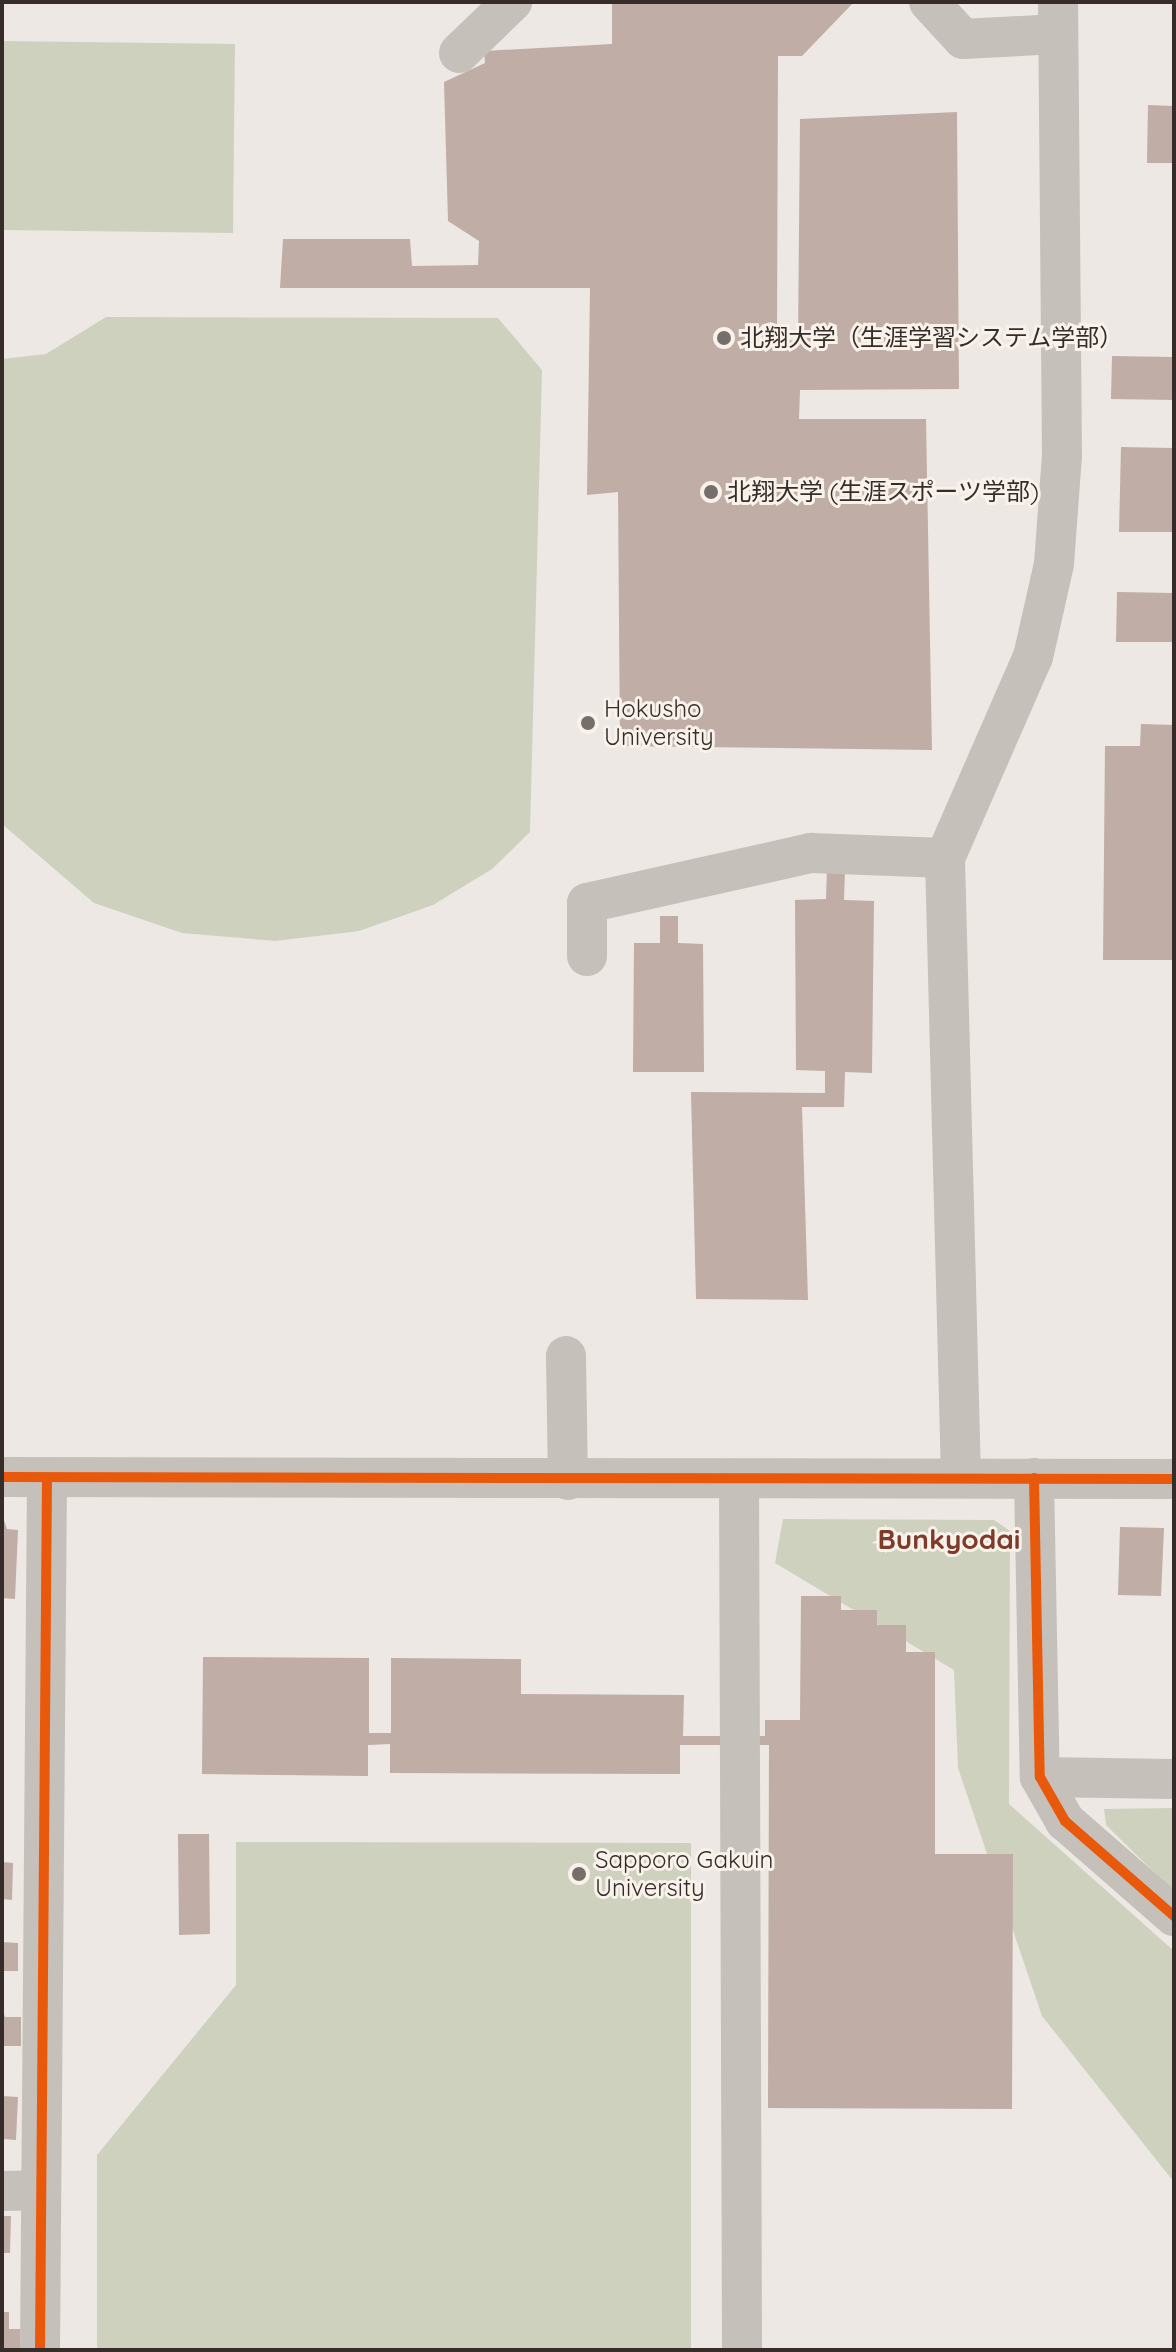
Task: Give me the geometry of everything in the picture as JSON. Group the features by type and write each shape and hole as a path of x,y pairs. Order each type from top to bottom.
{"street":[{"path":"459,53 512,2"},
{"path":"929,2 963,39 1058,18 1062,456 1054,564 1033,657 945,858 961,1478"},
{"path":"587,956 587,903 811,853 945,858"},
{"path":"566,1356 568,1480"},
{"path":"2,1477 1174,1479"},
{"path":"40,2350 47,1478"},
{"path":"1034,1478 1040,1777 1065,1821 1174,1916"},
{"path":"739,1480 742,2350"},
{"path":"1040,1777 1174,1779"},
{"path":"2,2191 41,2190"}],"green space":[{"path":"2,41 235,44 233,233 2,230"},
{"path":"106,317 498,318 542,370 530,832 492,869 433,905 359,931 275,941 182,933 94,903 2,824 2,359 46,354"},
{"path":"783,1519 994,1520 1010,1531 1009,1804 1174,1951 1174,2182 1042,2016 958,1768 954,1670 775,1563"},
{"path":"1174,1808 1174,1892 1106,1825 1104,1809"},
{"path":"236,1842 691,1843 691,2350 97,2350 97,2155 236,1985"}],"building":[{"path":"612,2 854,2 802,56 778,56 777,339 798,341 800,119 957,112 959,389 800,390 799,419 926,419 932,750 620,746 618,492 587,495 590,288 280,288 283,239 410,239 412,266 478,265 479,241 448,221 444,82 485,63 484,51 612,44"},
{"path":"1148,105 1174,106 1174,163 1147,163"},
{"path":"1112,356 1174,357 1174,400 1111,399"},
{"path":"1121,447 1174,448 1174,532 1119,532"},
{"path":"1117,592 1174,593 1174,642 1116,642"},
{"path":"1141,724 1174,725 1174,960 1103,960 1105,746 1140,746"},
{"path":"827,868 845,870 844,900 874,901 872,1073 845,1072 844,1107 802,1107 808,1300 696,1299 691,1092 825,1093 825,1071 796,1070 795,900 826,899"},
{"path":"660,916 678,916 678,943 703,944 704,1072 633,1072 634,943 660,943"},
{"path":"2,1514 7,1529 18,1530 15,1599 2,1598"},
{"path":"1120,1527 1164,1528 1161,1596 1118,1595"},
{"path":"801,1596 841,1596 841,1610 877,1610 877,1625 906,1625 906,1652 935,1652 935,1854 1013,1854 1012,2109 768,2108 769,1745 680,1745 680,1774 390,1773 390,1744 368,1745 368,1776 202,1774 203,1657 369,1658 369,1733 391,1733 391,1658 521,1659 521,1694 684,1695 683,1736 765,1736 765,1720 800,1720"},
{"path":"178,1834 209,1834 210,1934 179,1935"},
{"path":"2,1862 13,1863 12,1900 2,1899"},
{"path":"2,1942 18,1943 18,1971 2,1971"},
{"path":"2,2009 5,2017 21,2017 21,2046 2,2046"},
{"path":"2,2096 18,2097 16,2140 2,2139"},
{"path":"2,2216 11,2216 10,2253 2,2253"},
{"path":"2,2312 9,2312 9,2329 20,2329 20,2350 2,2350"}],"cycle path":[{"path":"2,1477 1174,1479"},
{"path":"40,2350 47,1478"},
{"path":"1034,1478 1040,1777 1065,1821 1174,1916"}],"place":[{"name":"北翔大学（生涯学習システム学部）","path":"724,338"},
{"name":"北翔大学 (生涯スポーツ学部)","path":"711,492"},
{"name":"Hokusho University","path":"588,723"},
{"name":"Sapporo Gakuin University","path":"579,1874"}],"district":[{"name":"Bunkyodai","path":"949,1539"}]}
